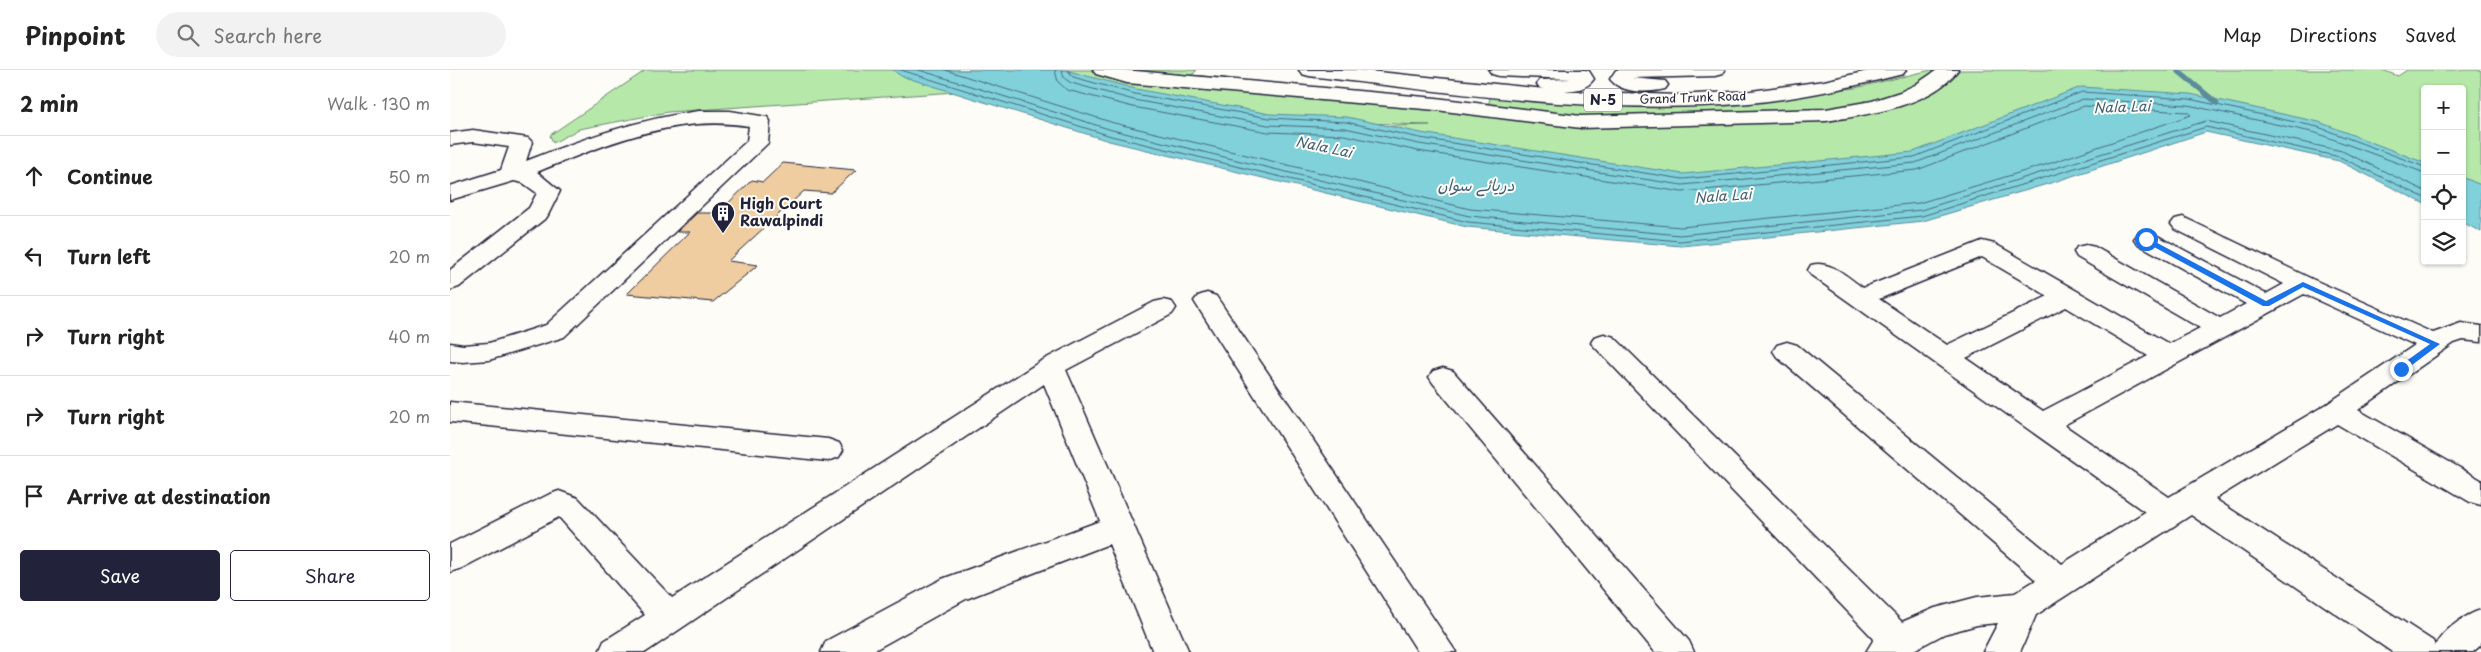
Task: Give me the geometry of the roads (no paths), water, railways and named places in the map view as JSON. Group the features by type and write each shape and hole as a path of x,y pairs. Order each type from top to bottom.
{"main road":[{"path":"1103,70 1127,77 1436,104 1581,122 1826,115 1860,110 1892,101 1922,89 1948,70"},
{"name":"Grand Trunk Road","path":"1309,70 1562,97 1616,100 1717,98 1804,89 1846,82 1896,70"},
{"path":"1472,88 1499,84 1572,84 1580,83 1584,79 1582,75 1574,73 1499,70"},
{"path":"1715,70 1629,72 1623,74 1620,79 1631,86 1758,85 1804,89"},
{"path":"450,194 628,131 672,121 724,116 760,121 757,143 555,331 516,344 455,359"},
{"path":"450,139 473,136 521,142 511,174"},
{"path":"450,282 539,212 549,191 530,177 511,174"},
{"path":"2183,224 2303,284 2436,344"},
{"path":"2146,239 2266,304"},
{"path":"1860,298 1982,248 1991,251 2169,356"},
{"path":"2086,252 2220,329"},
{"path":"1820,270 2042,424 2180,506 2411,648 2481,624"},
{"path":"2042,424 2303,284"},
{"path":"1946,358 2068,296"},
{"path":"1207,301 1438,652"},
{"path":"618,652 1051,367 1163,308"},
{"path":"1604,343 1891,646 1935,622 1977,610 2022,606 2180,506 2337,411 2445,337 2461,331 2481,334"},
{"path":"1787,351 2060,581"},
{"path":"1051,367 1171,652"},
{"path":"1443,377 1676,652"},
{"path":"2337,411 2481,494"},
{"path":"450,412 828,450"},
{"path":"450,558 559,503 568,506 582,520 669,618"},
{"path":"839,652 954,590 1118,527"},
{"path":"2001,652 2010,637 2022,606"}],"water":[{"name":"دریائے سواں","path":"893,70 1065,70 1136,89 1270,114 1347,117 1421,133 1683,174 1913,152 2081,87 2190,94 2319,122 2421,161 2421,202 2339,161 2206,132 2054,182 1923,221 1681,246 1467,227 1109,141 901,76"},
{"path":"2466,179 2481,185 2481,232 2466,224"}],"waterway":[{"path":"2177,70 2217,103"}],"place":[{"name":"High Court Rawalpindi","path":"723,234"}],"water label":[{"name":"Nala Lai","path":"2122,107"},
{"name":"Nala Lai","path":"1324,147"},
{"name":"Nala Lai","path":"1723,196"}]}
